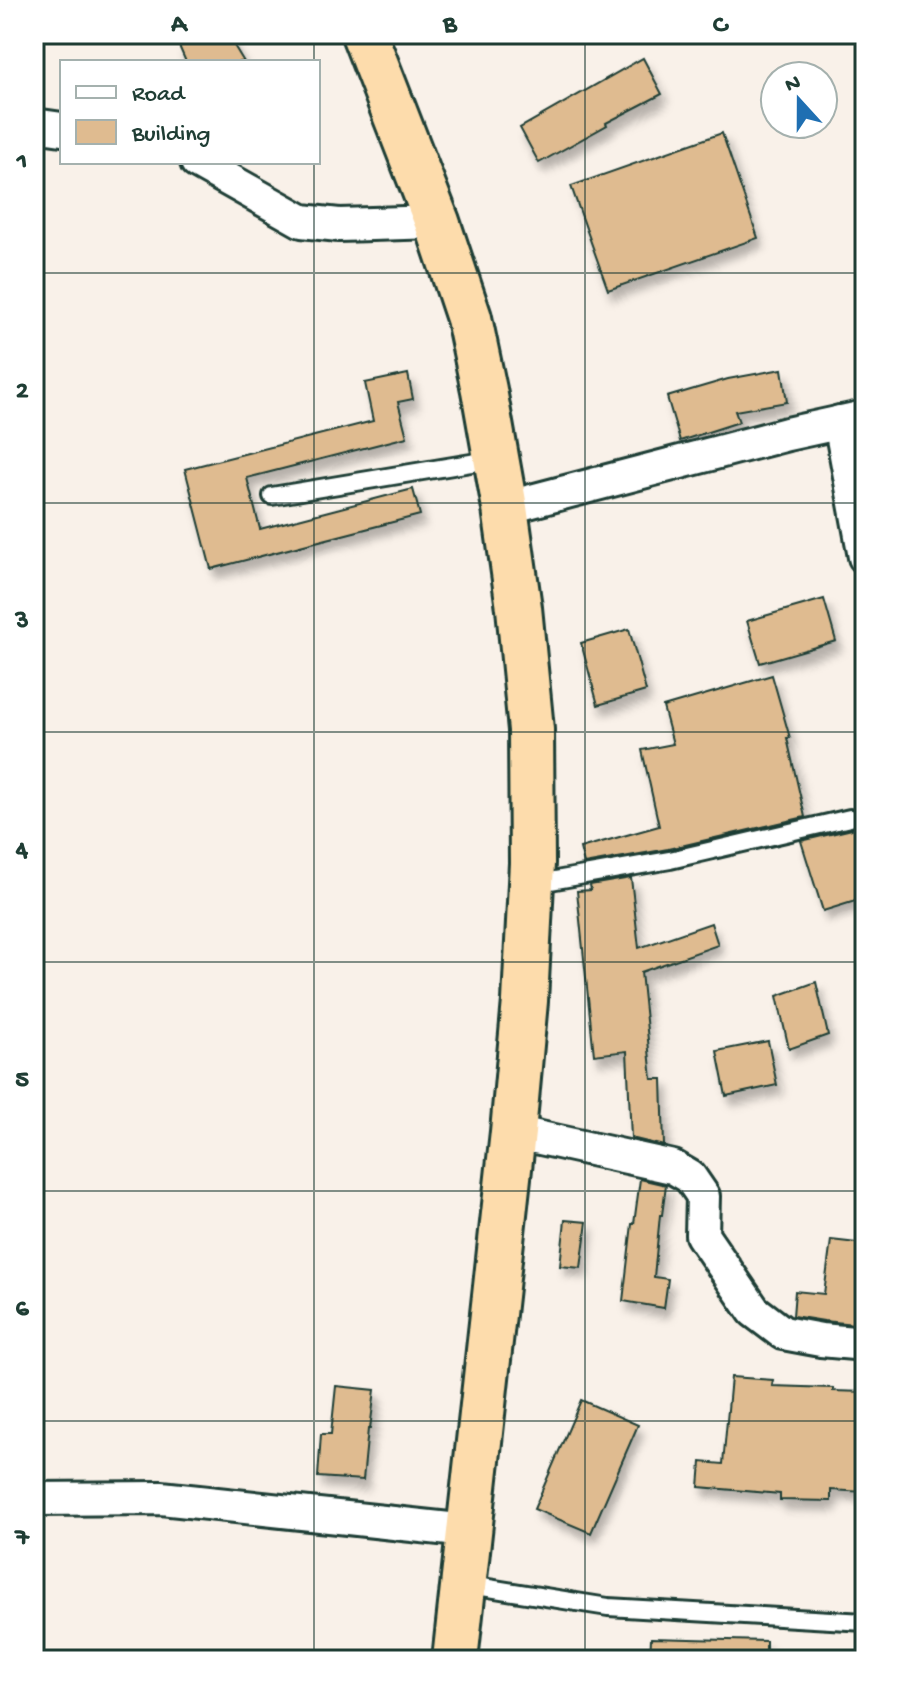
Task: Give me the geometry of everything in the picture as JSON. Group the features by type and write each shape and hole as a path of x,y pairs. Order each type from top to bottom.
{"highway":[{"path":"364,34 437,222 469,318 505,508 531,730 531,884 525,1001 455,1660"}],"street":[{"path":"34,125 60,129"},
{"path":"201,164 302,221 339,225 437,222"},
{"path":"505,508 852,420 865,557"},
{"path":"513,1132 673,1167 690,1177 703,1196 702,1235 754,1311 783,1333 865,1344"},
{"path":"34,1499 161,1498 468,1531"}],"lane":[{"path":"272,496 496,459"},
{"path":"531,884 670,860 850,818"},
{"path":"463,1584 608,1607 865,1622"}],"building":[{"path":"208,34 227,34 243,60 185,60 179,46"},
{"path":"643,58 662,94 539,163 520,128"},
{"path":"722,133 758,238 608,290 571,186"},
{"path":"782,369 787,402 735,411 739,422 680,441 667,397 728,379"},
{"path":"408,374 413,399 398,402 407,437 247,478 260,529 413,489 420,515 211,569 185,469 373,421 365,383"},
{"path":"824,599 836,641 760,663 747,621"},
{"path":"629,629 646,691 598,705 581,643"},
{"path":"772,675 790,738 787,738 805,817 668,849 584,864 580,848 659,826 642,750 673,744 663,707"},
{"path":"865,817 865,898 823,911 801,841 852,829"},
{"path":"631,878 639,948 711,923 718,945 641,972 652,1079 662,1079 664,1146 631,1138 627,1051 594,1055 577,891 591,890 590,885"},
{"path":"816,982 828,1035 789,1049 777,996"},
{"path":"768,1041 777,1085 726,1096 717,1051"},
{"path":"640,1179 666,1185 654,1277 668,1279 664,1308 623,1301"},
{"path":"565,1220 587,1222 581,1268 560,1266"},
{"path":"831,1240 865,1244 865,1325 793,1316 795,1291 824,1294"},
{"path":"731,1377 773,1380 772,1386 865,1392 865,1492 831,1490 831,1501 780,1500 780,1494 699,1487 701,1462 723,1464"},
{"path":"336,1386 375,1390 363,1480 318,1477 321,1434 331,1434"},
{"path":"581,1400 638,1425 591,1533 534,1509"},
{"path":"651,1638 766,1641 766,1660 650,1660"}]}
